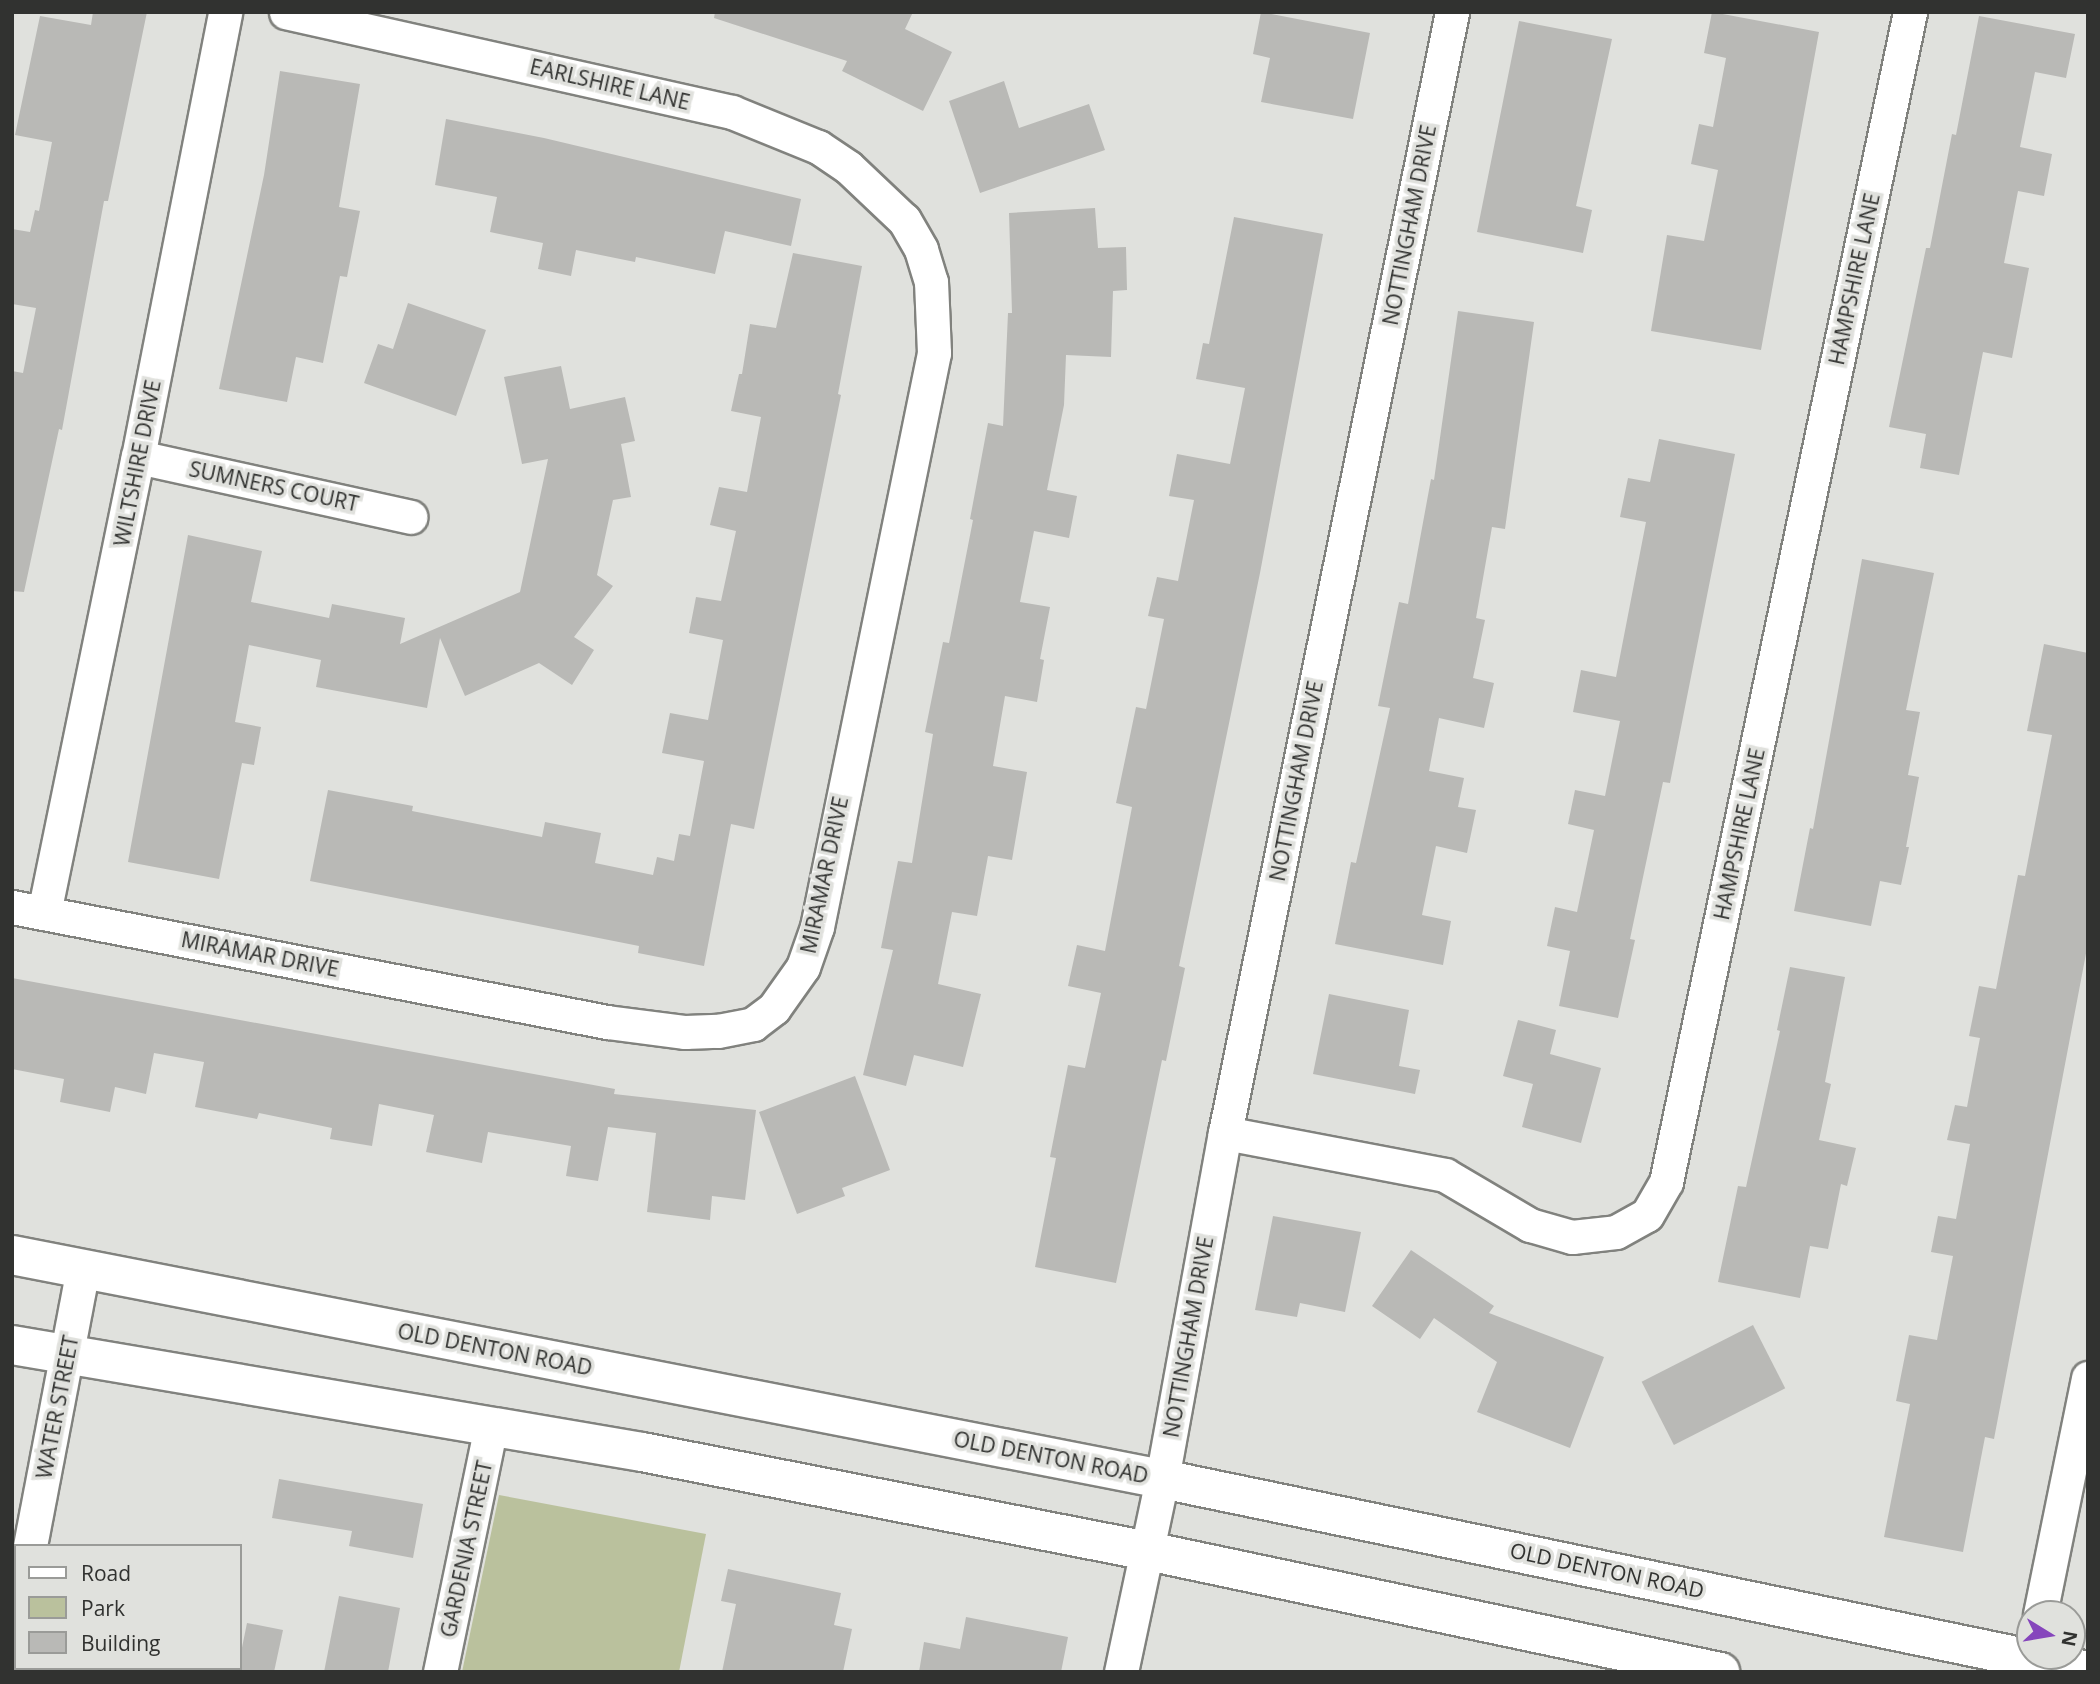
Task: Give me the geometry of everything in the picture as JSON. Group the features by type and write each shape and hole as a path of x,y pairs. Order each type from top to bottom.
{"main road":[{"name":"OLD DENTON ROAD","path":"12,1255 1162,1479 2016,1659"},
{"path":"12,1345 642,1452 1148,1551 1703,1670"}],"street":[{"name":"WILTSHIRE DRIVE","path":"28,910 138,457 225,12"},
{"name":"EARLSHIRE LANE","path":"286,12 732,112 818,147 848,167 904,220"},
{"name":"NOTTINGHAM DRIVE","path":"1121,1672 1162,1479 1225,1133 1452,12"},
{"name":"HAMPSHIRE LANE","path":"1225,1133 1445,1175 1530,1225 1572,1237 1616,1232 1647,1214 1666,1182 1910,12"},
{"name":"MIRAMAR DRIVE","path":"28,910 607,1022 685,1032 718,1031 753,1024 774,1008 803,967 817,927 934,352 931,282 921,249 904,220"},
{"name":"SUMNERS COURT","path":"138,457 410,517"},
{"name":"WATER STREET","path":"30,1544 83,1269"},
{"path":"2043,1600 2088,1378"},
{"name":"GARDENIA STREET","path":"440,1672 491,1426"}],"green space":[{"path":"499,1495 706,1534 679,1672 462,1672"}],"building":[{"path":"93,12 147,12 108,201 104,201 62,430 59,429 24,592 12,591 12,371 23,373 36,308 12,304 12,229 30,232 35,210 39,211 52,142 15,135 40,16 91,25"},
{"path":"715,12 913,12 905,29 952,52 923,111 842,71 847,61 714,18"},
{"path":"1261,12 1370,33 1353,119 1261,102 1270,58 1253,54"},
{"path":"1712,12 1819,32 1761,350 1651,331 1667,235 1704,241 1718,170 1691,164 1699,124 1713,127 1726,58 1704,53"},
{"path":"1979,16 2075,34 2066,78 2035,72 2020,147 2052,154 2044,196 2018,191 2004,263 2029,268 2012,358 1983,352 1959,475 1920,468 1926,434 1889,427 1926,248 1930,248 1952,134 1956,135"},
{"path":"1519,21 1612,39 1576,206 1592,210 1583,253 1477,232"},
{"path":"280,71 360,84 339,207 360,211 347,277 340,276 323,363 296,357 287,402 219,389 264,175"},
{"path":"1004,81 1019,128 1089,104 1105,150 980,193 949,101"},
{"path":"446,119 544,138 801,199 791,246 725,231 715,274 636,257 635,262 576,250 571,276 538,269 543,243 490,232 497,197 435,185"},
{"path":"1095,208 1098,248 1126,247 1127,290 1113,291 1111,357 1066,355 1064,405 1047,490 1077,496 1069,538 1034,531 1020,602 1050,607 1040,659 1044,660 1037,702 1005,696 993,766 1027,772 1012,860 988,856 977,916 952,912 938,984 981,994 963,1067 914,1055 906,1086 863,1075 893,950 881,948 898,861 912,863 933,734 925,732 943,642 949,643 973,520 970,519 988,423 1003,426 1008,313 1012,313 1009,213"},
{"path":"1234,217 1323,234 1260,573 1179,966 1185,968 1166,1061 1162,1060 1116,1283 1035,1267 1056,1158 1050,1157 1068,1065 1085,1068 1101,993 1068,986 1077,945 1105,951 1132,807 1116,803 1136,707 1146,709 1164,619 1148,616 1157,577 1178,581 1194,500 1169,496 1177,454 1230,464 1245,388 1196,379 1203,343 1209,344"},
{"path":"793,253 862,266 838,394 841,395 754,829 731,824 704,966 638,953 639,946 310,881 328,790 413,806 412,811 542,837 545,822 601,833 595,863 653,875 657,857 674,861 679,834 690,836 704,761 662,753 670,713 708,720 723,640 689,633 696,597 721,601 736,531 710,525 719,487 747,492 761,417 731,411 739,374 742,374 750,324 776,328"},
{"path":"408,303 486,330 456,416 364,383 378,344 393,349"},
{"path":"1458,311 1534,322 1505,529 1492,527 1476,618 1485,620 1473,678 1494,683 1484,728 1439,718 1429,771 1464,778 1458,807 1476,810 1467,853 1436,846 1422,915 1451,921 1443,965 1335,944 1351,862 1356,863 1390,708 1378,706 1399,602 1408,604 1431,479 1434,480"},
{"path":"561,366 570,409 625,397 635,441 621,444 631,497 613,500 597,575 613,586 574,637 594,650 572,685 539,663 465,696 440,638 427,708 316,687 321,660 249,645 235,722 261,727 254,765 242,763 219,879 128,862 188,535 262,551 251,602 329,618 332,604 405,618 400,644 520,592 548,459 522,464 504,377"},
{"path":"1659,439 1735,454 1670,783 1663,782 1630,939 1635,940 1618,1018 1559,1006 1570,951 1547,946 1555,907 1577,912 1594,830 1568,824 1575,790 1605,796 1620,721 1573,712 1581,670 1616,677 1646,522 1620,517 1628,478 1650,482"},
{"path":"1862,559 1934,573 1906,710 1920,712 1908,775 1919,777 1906,847 1909,847 1901,885 1880,881 1871,926 1794,911 1810,828 1813,829"},
{"path":"2044,644 2088,653 2088,943 1994,1439 1985,1437 1963,1552 1884,1537 1910,1404 1896,1401 1909,1335 1937,1340 1953,1256 1931,1252 1938,1216 1956,1219 1970,1144 1947,1140 1955,1105 1967,1107 1980,1038 1969,1036 1979,986 1996,989 2018,875 2025,876 2052,735 2027,731"},
{"path":"1790,967 1845,977 1825,1082 1831,1084 1819,1140 1856,1148 1847,1186 1841,1184 1828,1249 1810,1246 1800,1298 1718,1282 1738,1186 1746,1187 1780,1031 1777,1030"},
{"path":"12,978 615,1089 614,1094 756,1110 745,1200 712,1196 710,1220 647,1212 656,1133 608,1127 598,1181 566,1176 571,1146 488,1132 482,1163 426,1152 434,1115 379,1104 372,1146 330,1139 332,1128 259,1113 257,1119 195,1107 204,1062 154,1053 146,1094 115,1087 110,1112 60,1102 64,1079 12,1069"},
{"path":"1329,994 1409,1010 1399,1066 1420,1070 1415,1094 1313,1074"},
{"path":"1518,1020 1556,1030 1550,1054 1601,1068 1581,1143 1522,1127 1533,1084 1503,1076"},
{"path":"855,1076 890,1170 842,1188 845,1196 797,1214 759,1112"},
{"path":"1273,1216 1361,1232 1345,1312 1300,1303 1297,1317 1255,1310"},
{"path":"1411,1250 1494,1306 1489,1313 1604,1357 1570,1448 1477,1412 1497,1362 1434,1318 1420,1339 1372,1306"},
{"path":"1753,1325 1785,1388 1674,1445 1642,1382"},
{"path":"279,1479 423,1504 413,1558 349,1546 352,1531 272,1518"},
{"path":"728,1569 841,1593 834,1625 852,1629 843,1672 722,1672 736,1604 721,1601"},
{"path":"339,1596 400,1608 388,1672 324,1672"},
{"path":"966,1617 1068,1637 1061,1672 919,1672 924,1642 960,1649"},
{"path":"247,1623 283,1630 274,1672 237,1672 242,1670 242,1648"}]}
